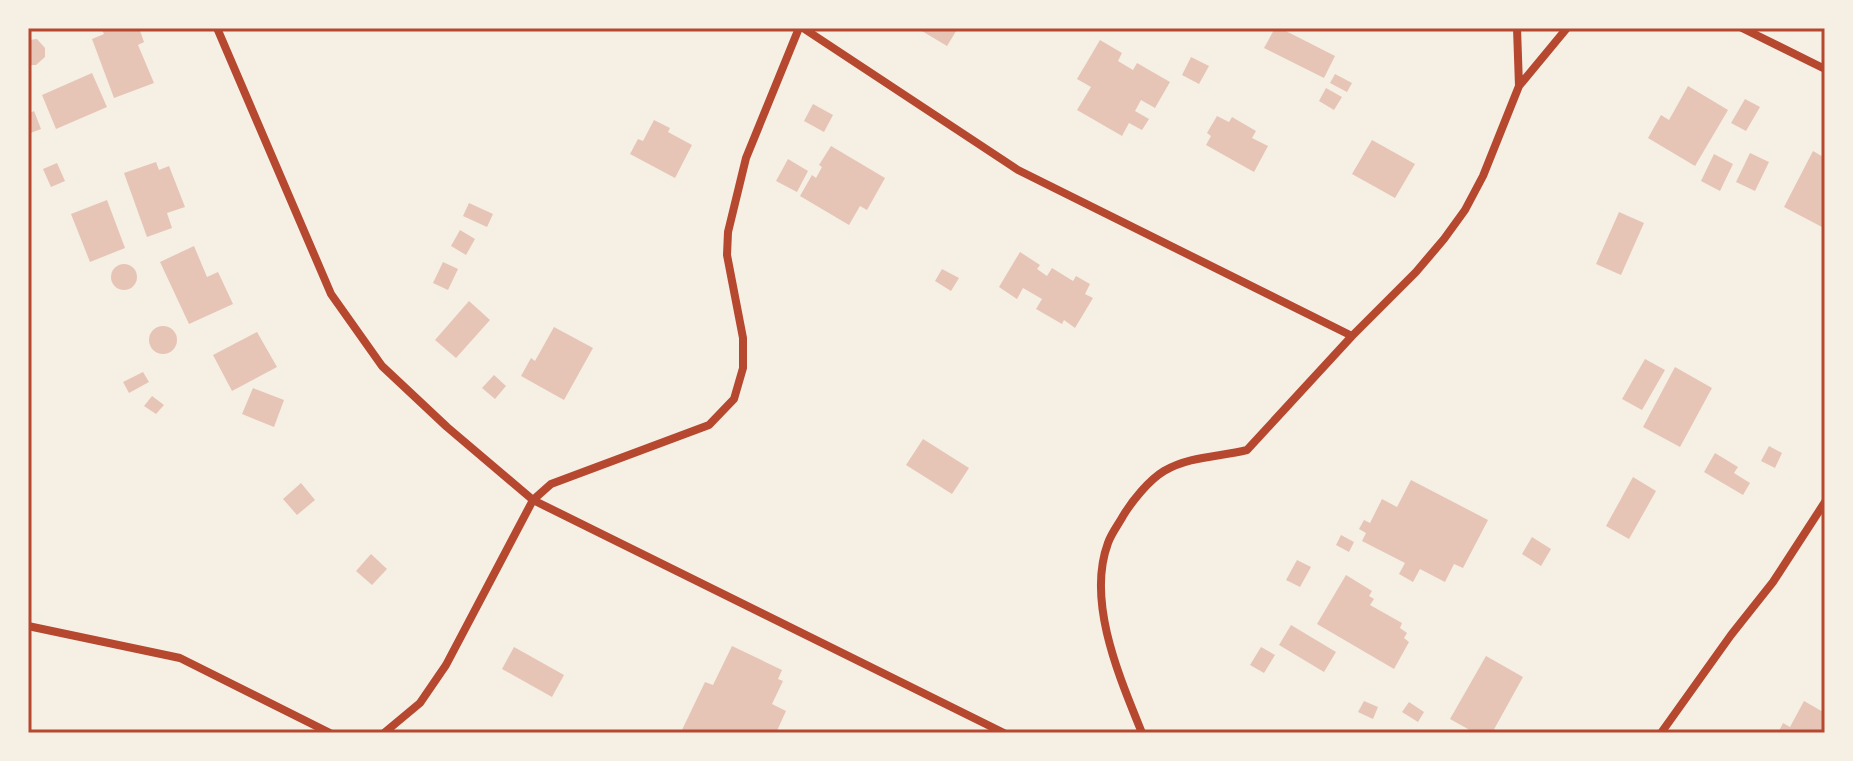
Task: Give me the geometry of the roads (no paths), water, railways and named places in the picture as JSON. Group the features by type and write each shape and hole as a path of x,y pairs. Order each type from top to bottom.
{"street":[{"path":"217,28 331,294 382,366 447,427 533,500 1004,733"},
{"path":"384,733 420,703 446,665 533,500 551,484 709,425 734,399 743,368 743,338 727,255 728,232 746,158 801,28 1018,170 1352,336"},
{"path":"1517,28 1519,86"},
{"path":"1142,733 1116,668 1100,596 1108,543 1130,504 1163,471 1196,458 1225,456 1247,450 1416,272 1465,210 1483,176 1519,86 1567,28"},
{"path":"1742,28 1825,69"},
{"path":"1661,733 1773,582 1825,502"},
{"path":"28,626 180,658 330,733"}]}
